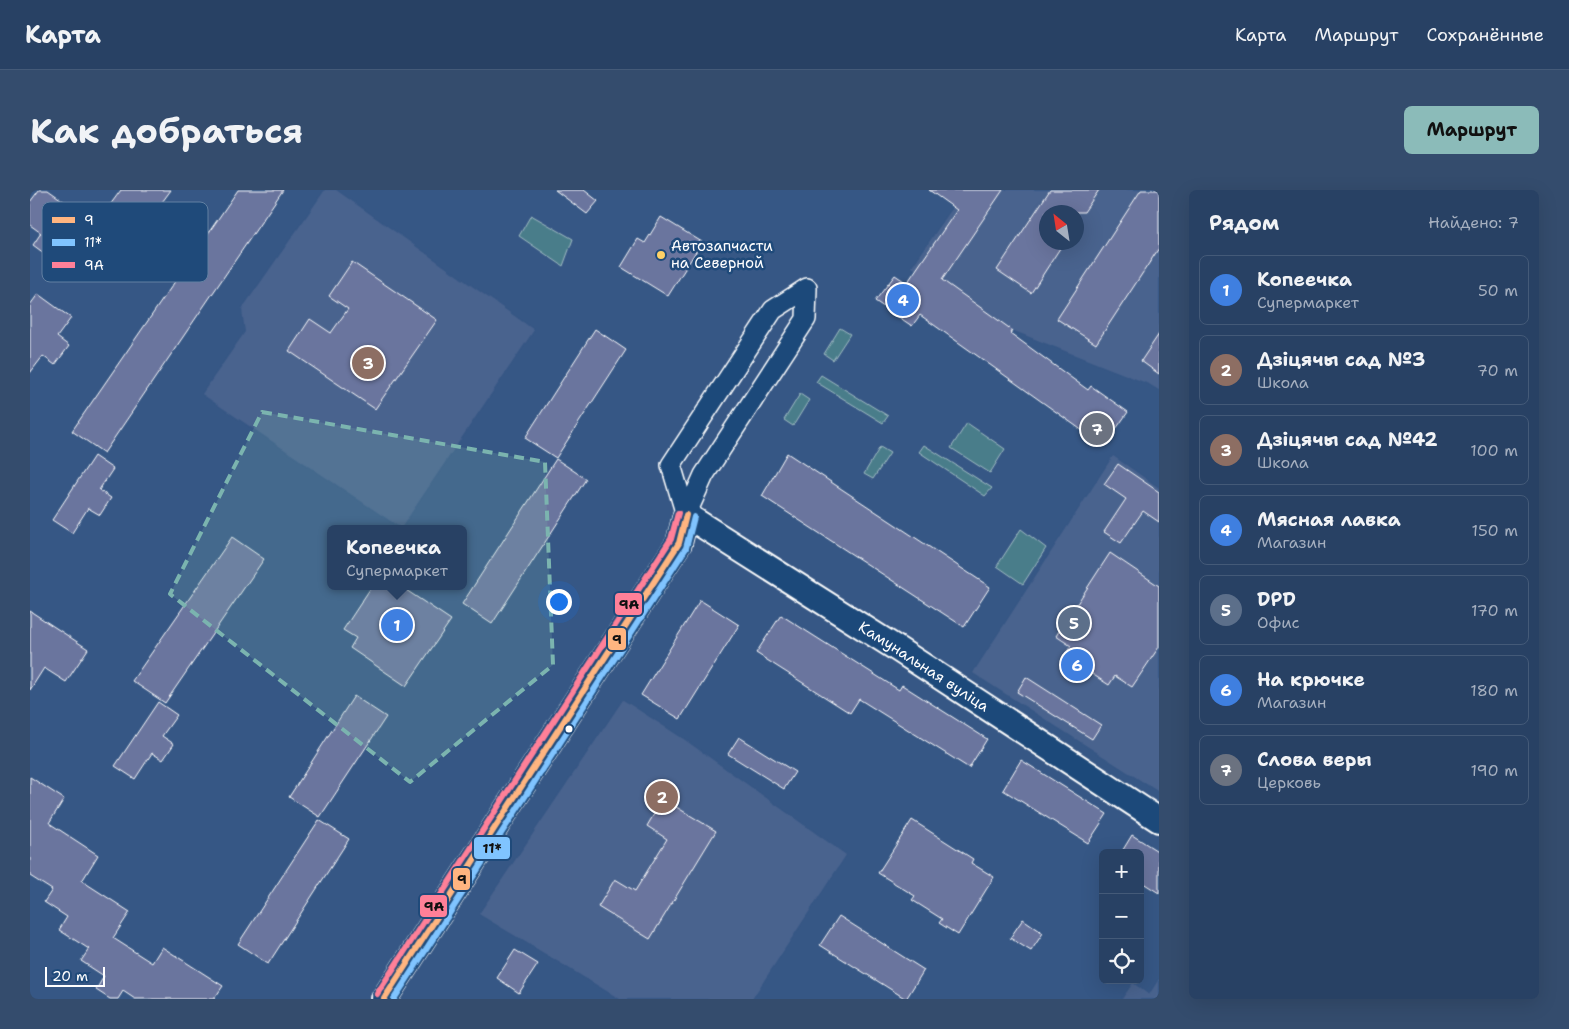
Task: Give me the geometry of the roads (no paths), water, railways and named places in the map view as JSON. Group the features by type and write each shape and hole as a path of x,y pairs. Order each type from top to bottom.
{"street":[{"path":"384,999 679,543 686,516 704,475 806,319 807,288 773,310 671,465 686,516"},
{"name":"Камунальная вуліца","path":"686,516 896,648 1159,820"}],"place":[{"name":"Автозапчасти на Северной","path":"661,255"},
{"name":"Мясная лавка","path":"903,300"},
{"name":"Дзіцячы сад №42","path":"368,363"},
{"name":"Слова веры","path":"1097,429"},
{"name":"DPD","path":"1074,623"},
{"name":"Копеечка","path":"397,625"},
{"name":"На крючке","path":"1077,665"},
{"name":"Дзіцячы сад №3","path":"662,797"}]}
